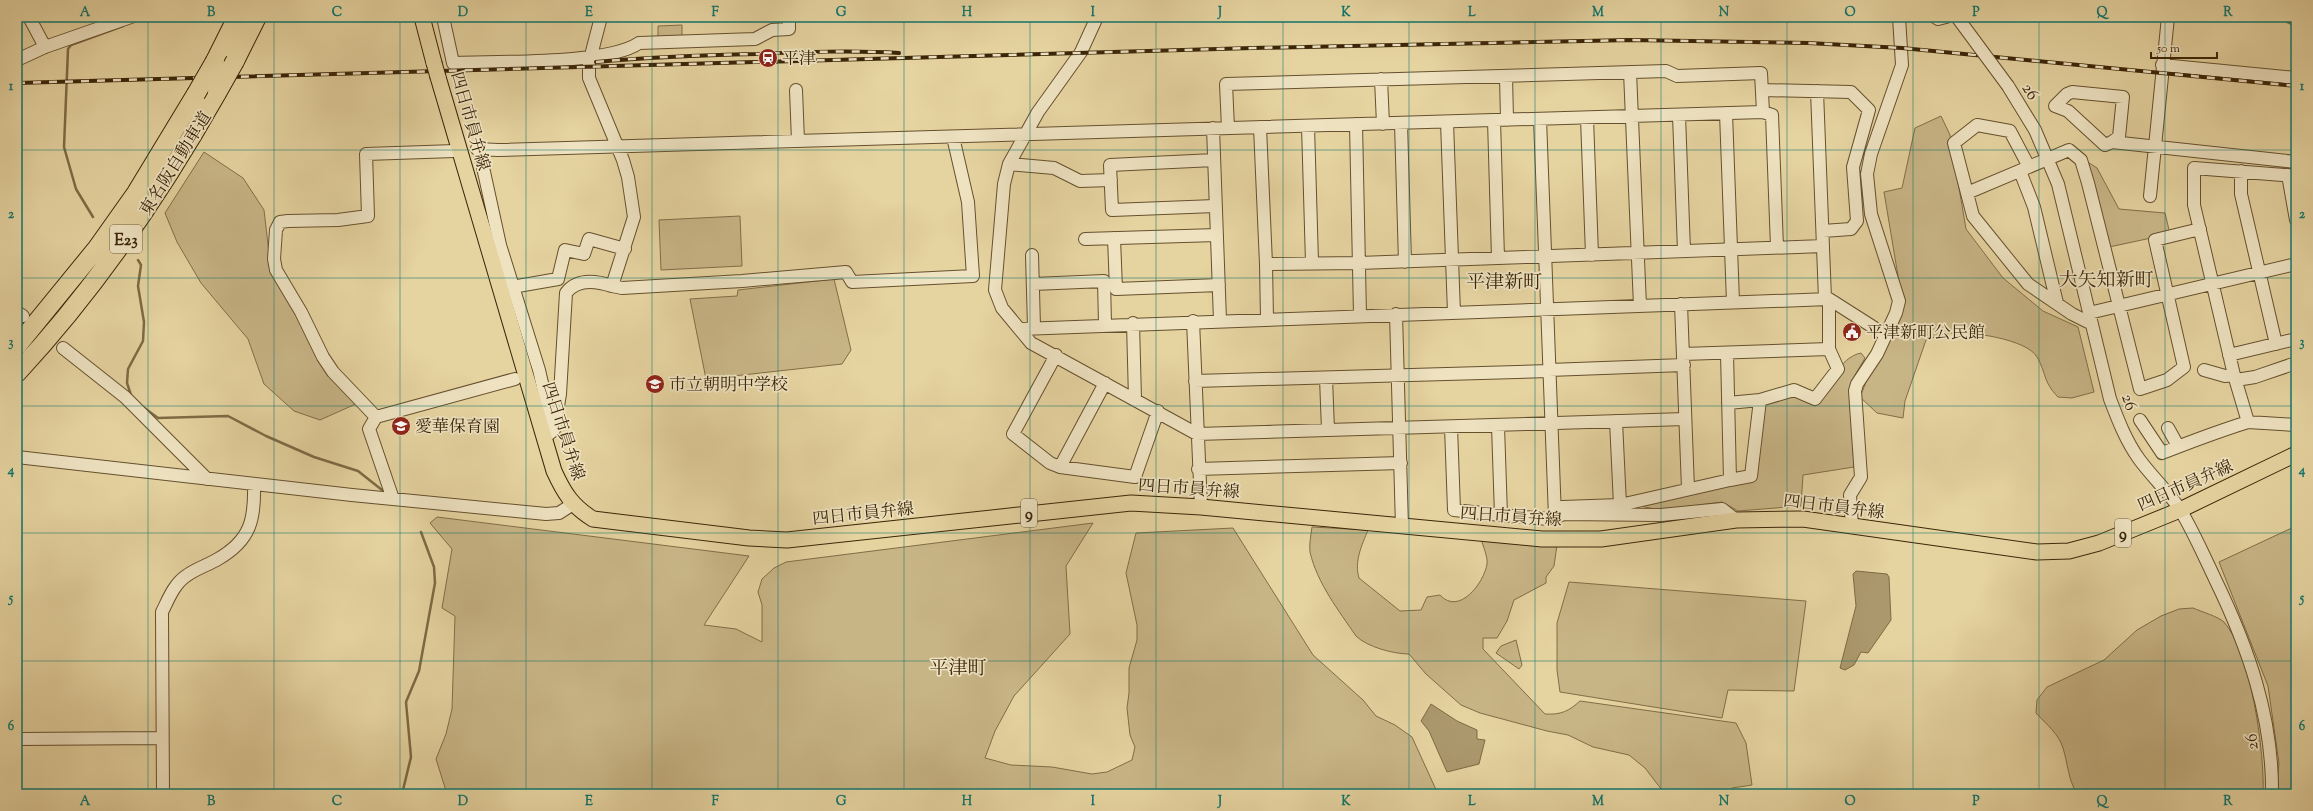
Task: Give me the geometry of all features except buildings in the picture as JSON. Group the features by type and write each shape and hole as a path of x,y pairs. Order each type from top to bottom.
{"highway":[{"name":"東名阪自動車道","path":"17,346 97,248 132,199 196,94 215,61 237,17"},
{"name":"東名阪自動車道","path":"17,372 72,310 112,259 153,201 217,94 235,62 257,17"}],"main road":[{"name":"四日市員弁線","path":"422,17 436,70 549,434 554,471 564,494 573,504 593,518 749,538 787,540 1131,503 1201,507 1542,539 1601,539 1736,520 1803,519 2037,552 2069,551 2099,543 2180,510 2296,454"}],"street":[{"path":"29,17 45,47"},
{"path":"17,60 45,47 131,17"},
{"path":"443,17 453,63 591,57 622,52 639,43 755,39 772,30 789,29 789,17"},
{"path":"601,17 589,68 590,86 628,176 634,217 612,286"},
{"path":"1097,17 1081,52 1038,112 1009,164 1004,184 995,290 1002,308 1021,329 1030,343 1056,355 1198,434 1400,428 1451,428 1686,419"},
{"path":"1852,527 1850,495 1860,477 1855,391 1857,384 1877,354 1884,334 1896,313 1899,301 1871,214 1868,170 1871,154 1902,65 1899,17"},
{"path":"1934,17 1938,19 1946,17"},
{"name":"26","path":"1957,17 2008,86 2035,130 2048,160 2066,212 2110,399 2119,425 2138,457 2180,510 2192,530 2238,625 2261,697 2267,726 2272,794"},
{"path":"2150,196 2168,17"},
{"path":"2162,65 2296,78"},
{"path":"1228,128 1226,84 1666,71 1677,76 1761,73 1763,112"},
{"path":"1630,72 1640,306"},
{"path":"1506,76 1507,120"},
{"path":"1381,80 1383,124"},
{"path":"796,90 798,141"},
{"path":"1762,90 1850,92 1869,110 1853,167 1858,221 1851,229 1823,231"},
{"path":"1728,403 1760,400 1794,390 1815,399 1838,369 1830,349 1823,246 1817,91"},
{"path":"2112,142 2119,137 2123,97 2072,92 2055,106 2068,111 2105,145 2112,142 2154,148 2296,162"},
{"path":"549,434 538,370 512,287 494,221 478,149 498,150 616,145 953,137 1763,112 1772,115 1777,247"},
{"path":"1726,113 1733,302"},
{"path":"1679,115 1684,251"},
{"path":"1587,118 1592,255"},
{"path":"1451,428 1454,510 1549,519 1555,512 1540,119"},
{"path":"1494,120 1498,258"},
{"path":"1447,122 1454,313"},
{"path":"1401,123 1405,262"},
{"path":"1356,124 1360,315"},
{"path":"2057,303 2024,169 2010,130 1977,125 1954,144 1973,216 2028,284 2057,303 2091,318 2119,306 2260,274 2296,264"},
{"path":"1308,126 1312,262"},
{"path":"1260,127 1267,319"},
{"path":"1213,128 1220,320"},
{"path":"549,434 560,394 566,293 571,286 582,282 598,281 622,288 742,281 846,272 852,282 973,276 968,202 953,137"},
{"path":"1967,193 2069,150 2081,160 2094,201 2140,389 2167,380 2184,368 2155,240 2200,229"},
{"path":"376,417 333,372 313,341 301,312 276,270 274,259 276,230 280,222 338,220 368,216 366,154 455,151"},
{"path":"1214,160 1110,165 1112,210 1215,206"},
{"path":"1009,164 1054,168 1080,181 1111,180"},
{"path":"2248,422 2229,355 2194,205 2194,168 2292,175 2296,220"},
{"path":"2241,171 2241,194 2276,344"},
{"path":"1085,239 1217,235"},
{"path":"1114,238 1116,289 1219,285"},
{"path":"512,287 558,279 565,250 584,254 588,239 625,249"},
{"path":"1266,264 1312,262 1405,262 1452,259 1823,246"},
{"path":"1032,255 1034,327"},
{"path":"1033,284 1104,281 1105,324"},
{"path":"1021,329 1034,327 1105,324 1827,299 1884,334"},
{"path":"1681,304 1688,489"},
{"path":"1396,314 1402,527"},
{"path":"1193,321 1198,469 1201,507"},
{"path":"1133,323 1135,399"},
{"path":"2229,355 2296,339"},
{"path":"62,348 125,397 207,479"},
{"path":"1195,381 1549,371 1683,360 1726,353 1830,349"},
{"path":"1726,353 1730,480"},
{"path":"1056,355 1013,434 1050,463 1060,467 1135,477 1158,411"},
{"path":"2204,370 2225,376 2255,377 2296,363"},
{"path":"1326,378 1328,430"},
{"path":"393,499 369,429 376,417 515,379"},
{"path":"1060,467 1105,383"},
{"path":"1555,512 1620,505 1751,476 1760,400"},
{"path":"2140,420 2162,453 2248,422 2296,425"},
{"path":"1616,421 1620,505"},
{"path":"1498,426 1502,515"},
{"path":"2168,428 2178,446"},
{"path":"17,457 207,479 546,514 559,513 573,504"},
{"path":"1198,469 1401,464"},
{"path":"163,794 162,612 172,591 185,576 219,558 239,544 251,525 254,502 254,484"},
{"path":"1555,512 1564,514 1661,515 1722,509 1736,520"},
{"path":"17,739 162,738"}],"shaded area":[{"path":"682,25 682,38 658,39 658,26"},
{"path":"1941,116 1950,135 1966,229 2003,278 2043,311 2078,327 2094,392 2072,398 2058,397 2047,382 2037,357 2022,345 1983,335 1970,333 1950,333 1926,340 1905,401 1903,418 1877,413 1860,397 1897,304 1898,276 1884,192 1902,188 1915,128"},
{"path":"204,152 243,178 264,210 270,262 358,403 320,420 294,411 264,384 248,339 201,283 177,242 165,213"},
{"path":"2083,159 2097,168 2119,209 2165,213 2170,234 2109,247"},
{"path":"740,216 742,266 661,270 659,220"},
{"path":"834,279 851,350 842,364 706,379 690,299 737,296 738,290"},
{"path":"1861,353 1865,358 1855,375 1850,393 1854,467 1803,475 1801,506 1738,511 1722,502 1661,510 1639,506 1752,477 1760,401 1793,396 1816,403 1840,366 1853,356"},
{"path":"437,517 749,556 704,625 736,629 762,642 762,605 758,592 762,579 774,568 786,562 1093,523 1066,566 1070,634 1014,696 995,731 985,758 1011,765 1052,767 1092,774 1107,772 1132,760 1135,747 1130,735 1127,708 1129,693 1129,668 1137,640 1137,625 1126,573 1136,533 1233,528 1313,655 1363,700 1376,716 1395,725 1412,737 1438,794 447,794 436,759 446,734 452,709 455,616 442,608 452,549 430,523"},
{"path":"2296,526 2296,794 2276,794 2279,763 2268,686 2219,562"},
{"path":"1312,527 1368,530 1358,559 1357,565 1359,578 1400,611 1421,610 1427,597 1440,595 1447,600 1455,602 1470,594 1481,580 1487,564 1481,539 1557,545 1554,566 1546,577 1546,583 1514,600 1507,621 1497,638 1483,638 1483,649 1545,714 1564,712 1580,701 1736,723 1746,743 1752,785 1732,788 1729,794 1665,794 1645,768 1629,755 1593,747 1568,735 1547,731 1480,713 1461,705 1426,674 1409,654 1396,653 1374,647 1356,636 1323,586 1313,563 1310,552"},
{"path":"1856,571 1887,574 1889,577 1891,620 1868,653 1861,652 1854,665 1845,670 1840,668 1856,606 1853,574"},
{"path":"1569,582 1806,601 1794,691 1728,690 1722,718 1560,692 1557,670 1557,623"},
{"path":"2193,608 2224,622 2234,636 2242,656 2249,679 2259,730 2262,754 2263,794 2077,794 2070,777 2061,743 2052,729 2036,713 2037,700 2047,687 2104,660 2137,630 2161,616 2179,609"},
{"path":"1516,640 1522,665 1519,669 1496,653 1501,646"},
{"path":"1431,704 1457,721 1477,730 1477,739 1485,740 1479,764 1447,772 1429,731 1421,721"}],"waterway":[{"path":"2276,17 2296,26"},
{"path":"93,217 76,189 64,147 68,49 71,45 123,26"},
{"path":"131,395 127,383 128,369 143,341 144,322 138,286 141,265 138,260"},
{"path":"143,407 158,418 228,416 266,436 314,457 358,471 382,490"},
{"path":"402,794 411,757 406,702 419,671 435,583 434,567 421,532"}],"railway":[{"path":"17,83 1253,48 1631,40 1808,43 1902,48 2296,86"},
{"path":"596,62 676,56 810,52 899,53"}],"place":[{"name":"平津","path":"768,58"},
{"name":"平津新町公民館","path":"1852,332"},
{"name":"市立朝明中学校","path":"655,384"},
{"name":"愛華保育園","path":"401,426"}],"district":[{"name":"大矢知新町","path":"2106,279"},
{"name":"平津新町","path":"1504,281"},
{"name":"平津町","path":"958,667"}]}
